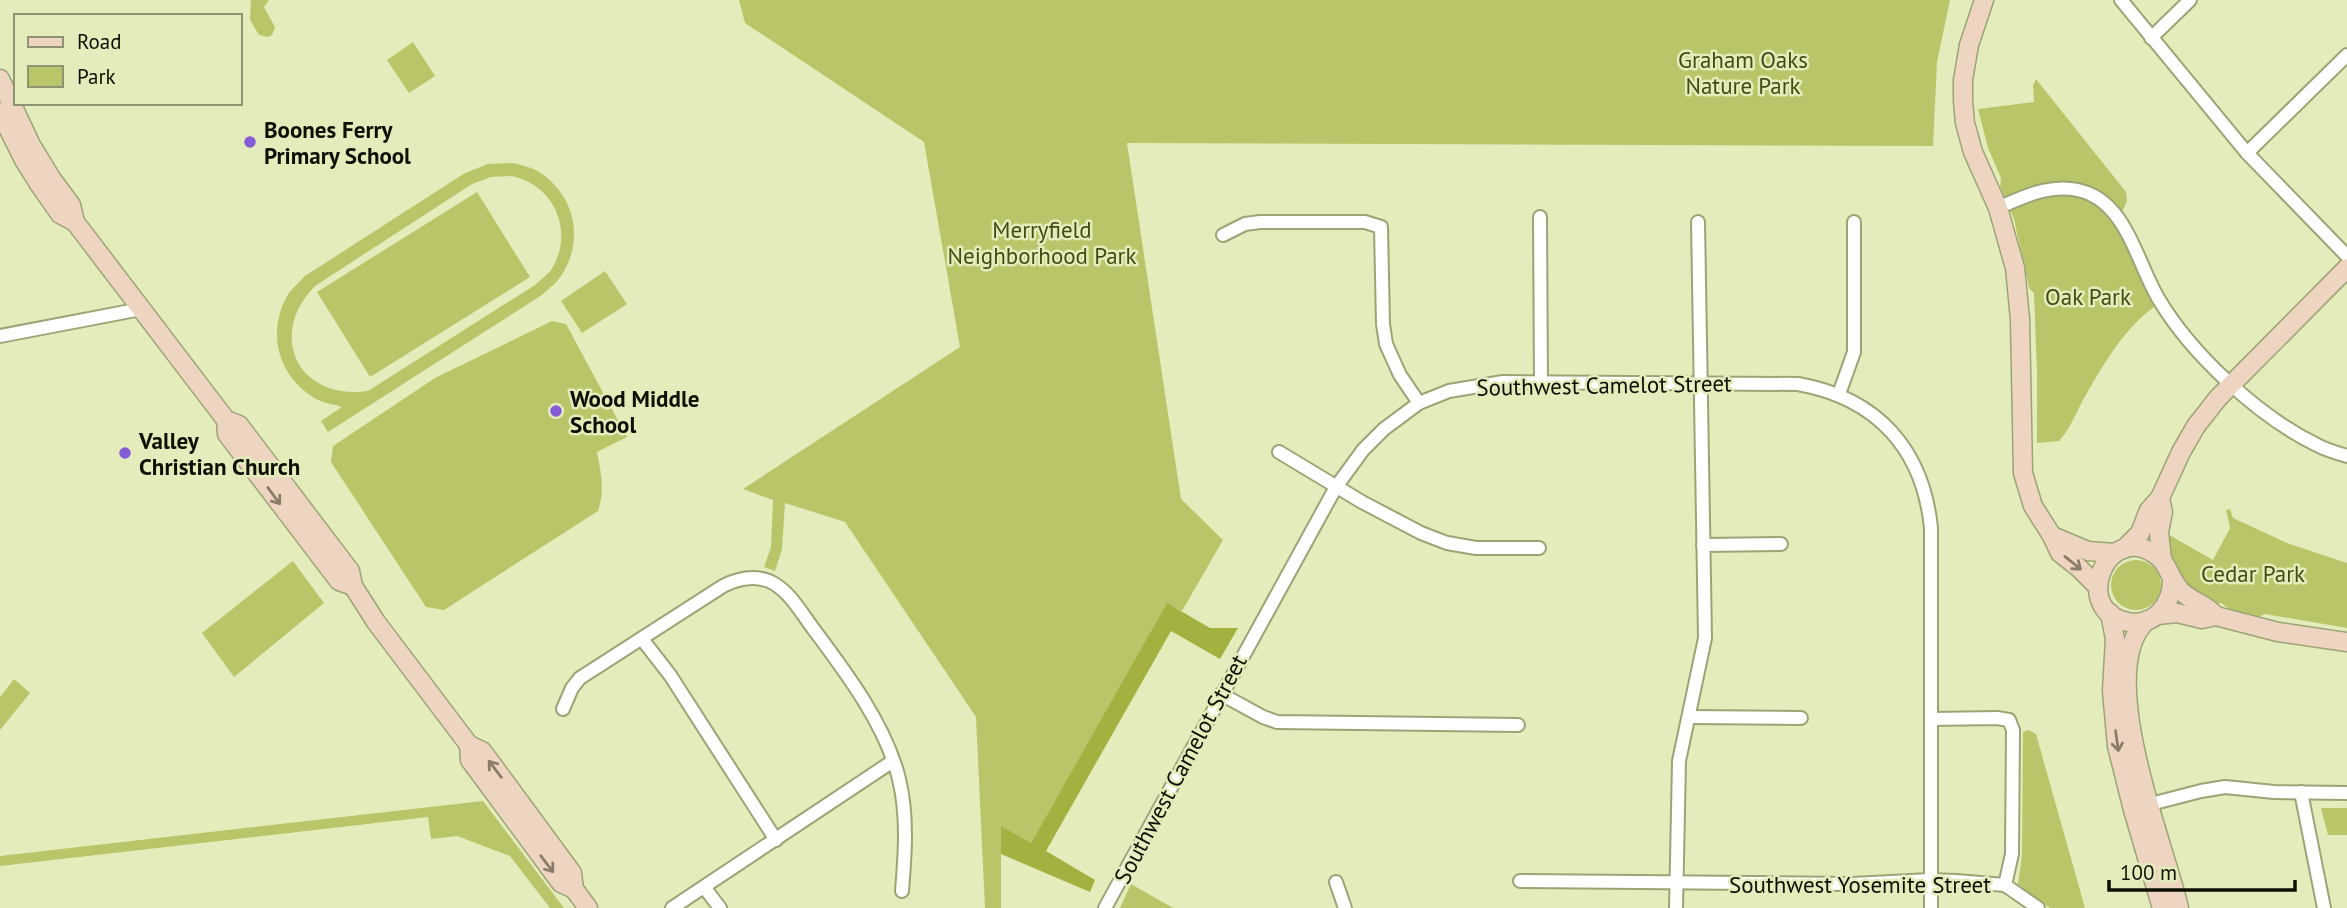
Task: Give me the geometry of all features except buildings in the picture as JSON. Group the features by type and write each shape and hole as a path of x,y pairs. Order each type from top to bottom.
{"street":[{"path":"1984,0 1969,45 1963,80 1963,101 1965,123 1973,152 1998,208 2010,246 2019,294 2023,472 2033,506 2060,553 2098,587"},
{"path":"2121,0 2247,153 2347,256"},
{"path":"2151,38 2190,0"},
{"path":"2247,153 2347,55"},
{"path":"0,79 31,145 71,205 75,222 226,420 227,434 281,506 339,581 353,586 402,659 469,745 470,760 561,883 574,889 588,908"},
{"path":"0,112 39,184 60,214 75,222"},
{"path":"1998,208 2053,189 2081,191 2099,200 2113,211 2125,227 2137,258 2160,301 2186,336 2232,384 2279,424 2319,447 2347,456"},
{"path":"1540,217 1541,382"},
{"path":"1223,235 1245,224 1260,222 1366,222 1381,227 1383,324 1386,344 1400,375 1419,403"},
{"path":"1676,908 1679,761 1705,638 1698,222"},
{"path":"1839,394 1854,352 1854,222"},
{"path":"2179,908 2117,746 2112,691 2115,639 2110,613 2100,598 2098,587 2101,571 2140,534 2149,510 2160,498 2181,452 2196,426 2218,398 2347,268"},
{"path":"0,336 141,309"},
{"name":"Southwest Camelot Street","path":"1105,908 1336,487 1363,450 1384,429 1419,403 1449,391 1483,383 1541,382 1785,382 1815,387 1839,394 1862,407 1892,433 1905,449 1924,486 1931,528 1931,908"},
{"path":"1279,452 1336,487 1421,533 1447,543 1476,548 1539,548"},
{"path":"2160,498 2163,512 2158,533 2162,559 2172,580 2183,594 2207,606 2216,616"},
{"path":"2052,536 2088,551 2142,548 2162,559"},
{"path":"1703,545 1781,544"},
{"path":"563,709 572,688 580,678 723,586 748,578 766,580 785,592 828,648 860,695 893,761 900,780 904,813 905,859 902,891"},
{"path":"2162,908 2141,807 2128,675 2132,644 2168,602 2172,580"},
{"path":"2110,613 2127,622 2177,613 2202,619 2216,616 2278,632 2347,642"},
{"path":"642,639 670,675 776,840"},
{"path":"1221,694 1263,717 1278,722 1518,725"},
{"path":"1689,717 1801,718"},
{"path":"1932,719 2009,720 2013,730 2012,854 2011,869 2005,885"},
{"path":"672,908 893,761"},
{"path":"2141,807 2201,790 2225,787 2274,792 2347,793"},
{"path":"2301,792 2325,908"},
{"name":"Southwest Yosemite Street","path":"1520,881 1852,884 1930,880 2005,885 2038,908"},
{"path":"1336,882 1345,908"},
{"path":"704,887 720,908"}],"green space":[{"path":"251,0 269,0 264,7 275,27 272,35 259,35 250,20"},
{"path":"739,0 1950,0 1937,62 1933,146 1127,143 1181,499 1223,540 1182,611 1167,604 1031,843 1001,827 1001,908 985,908 976,717 845,522 785,503 782,549 775,571 764,567 771,547 773,500 743,489 960,347 924,142 745,23"},
{"path":"413,42 435,76 409,93 387,60"},
{"name":"Oak Park","path":"2036,79 2126,192 2127,201 2116,226 2154,307 2116,346 2059,441 2037,443 2034,293 2029,288 2014,219 2000,186 2001,178 1988,148 1978,109 2034,102 2033,85"},
{"path":"513,163 533,169 561,193 568,206 574,233 573,248 561,276 542,295 328,432 321,421 342,407 319,400 303,390 285,367 280,354 277,325 287,296 305,276 465,173 488,164","holes":["512,176 530,183 542,192 556,211 560,223 560,247 557,259 548,274 535,285 368,391 344,391 324,386 308,375 297,361 292,344 293,325 300,305 315,286 472,184 491,177"]},
{"path":"477,192 530,277 370,377 317,292"},
{"path":"605,271 627,304 582,333 561,301"},
{"path":"552,321 566,324 627,437 597,452 602,489 598,511 444,610 426,607 331,462 333,446 435,378"},
{"name":"Cedar Park","path":"2230,509 2233,518 2287,543 2347,563 2347,628 2265,614 2258,617 2231,610 2221,603 2215,604 2187,590 2166,548 2164,532 2213,560 2230,528 2226,510"},
{"path":"2136,560 2153,568 2161,585 2153,602 2136,610 2119,602 2111,585 2119,568"},
{"path":"293,561 324,603 234,677 202,633"},
{"path":"1167,603 1210,628 1238,628 1220,659 1171,631 1046,851 1095,880 1090,892 1001,854 1001,826 1031,843"},
{"path":"14,679 30,693 0,730 0,697"},
{"path":"2029,730 2036,734 2085,908 2050,908 2018,884 2022,855 2023,732"},
{"path":"483,801 564,908 550,908 510,856 457,836 431,839 428,817 0,866 0,856"},
{"path":"2321,808 2347,808 2347,835 2328,835"},
{"path":"1131,884 1173,908 1120,908"}],"place":[{"name":"Boones Ferry Primary School","path":"250,142"},
{"name":"Wood Middle School","path":"556,411"},
{"name":"Valley Christian Church","path":"125,453"}],"park label":[{"name":"Graham Oaks Nature Park","path":"1743,72"},
{"name":"Merryfield Neighborhood Park","path":"1042,242"}]}
